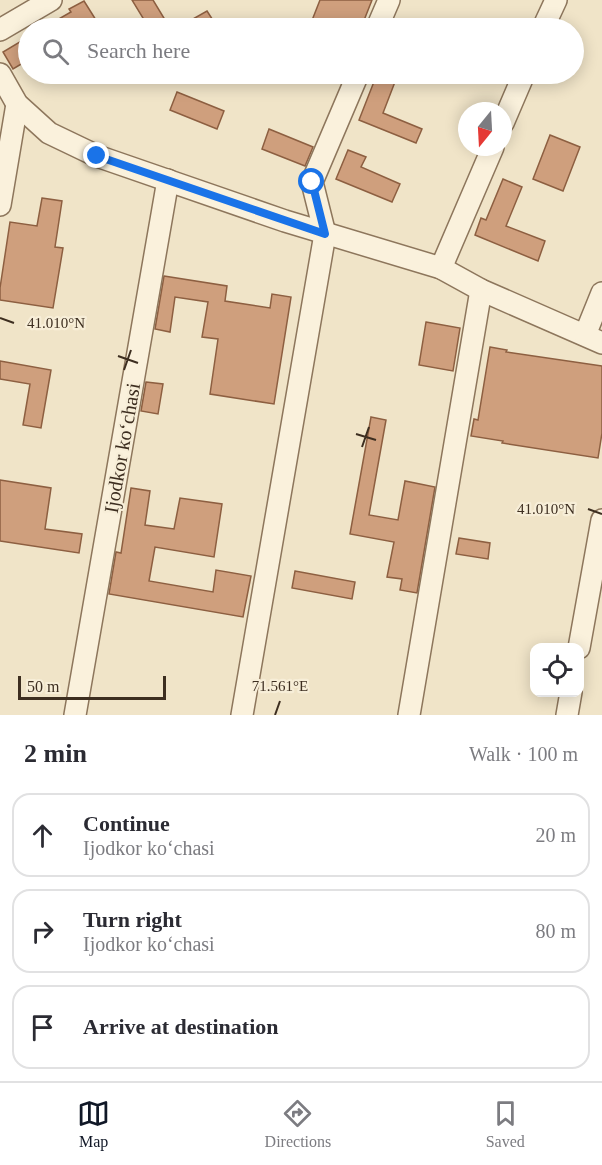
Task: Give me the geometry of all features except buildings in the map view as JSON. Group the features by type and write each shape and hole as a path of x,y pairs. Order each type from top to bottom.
{"street":[{"path":"20,18 51,0"},
{"path":"381,18 389,0"},
{"path":"548,18 556,0"},
{"path":"0,30 18,19"},
{"path":"0,74 17,104 49,134 97,156 325,234 441,268 482,290 594,339 602,293"},
{"path":"242,715 325,234 312,182 354,84"},
{"path":"512,102 520,84"},
{"path":"0,205 17,104"},
{"path":"441,268 489,156"},
{"name":"Ijodkor koʻchasi","path":"75,715 168,180"},
{"path":"409,715 482,290"},
{"path":"580,643 602,520"},
{"path":"567,715 570,697"}],"route":[{"path":"97,156 325,234 312,182"}]}
